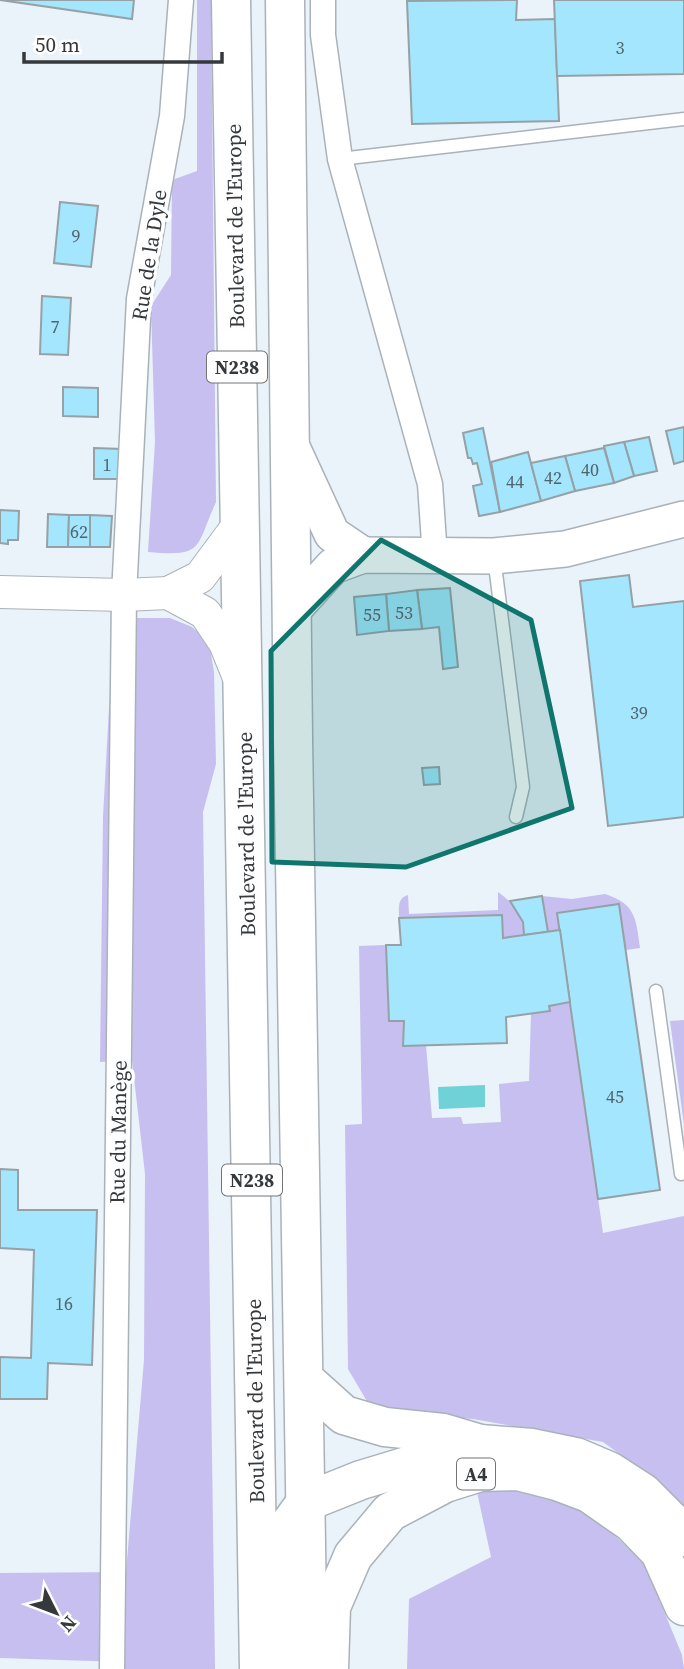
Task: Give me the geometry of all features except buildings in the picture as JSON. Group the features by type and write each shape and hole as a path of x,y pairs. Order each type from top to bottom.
{"highway":[{"name":"Boulevard de l'Europe","path":"231,0 259,1669"},
{"name":"N238","path":"285,0 308,1669"},
{"name":"A4","path":"304,1379 344,1415 384,1427 443,1433 480,1444 532,1448 576,1457 609,1471 643,1493 684,1537"},
{"name":"A4","path":"306,1502 361,1480 480,1444"},
{"name":"A4","path":"329,1669 331,1607 353,1556 390,1512 445,1483 480,1472 518,1471 589,1493 632,1522 660,1552 684,1606"},
{"path":"279,1669 288,1527 306,1502"}],"main road":[{"path":"291,445 332,534 363,555"},
{"path":"293,610 332,566 363,555 494,556 565,549 684,519"}],"street":[{"name":"Rue de la Dyle","path":"124,595 139,299 172,116 181,0"},
{"path":"323,0 323,35 341,159 430,484 435,557"},
{"path":"0,592 124,595 168,593 200,577 240,523"},
{"path":"168,593 205,613 225,643 244,691"},
{"name":"Rue du Manège","path":"112,1669 124,595"}],"lane":[{"path":"341,159 684,119"},
{"path":"494,556 523,787 516,817"},
{"path":"656,991 681,1174"}],"highlighted area":[{"path":"381,540 531,620 572,808 406,867 272,862 271,651"}],"shaded area":[{"path":"197,0 211,0 216,502 196,546 180,553 148,552 155,442 151,306 171,275 172,180 197,171"},
{"path":"114,618 170,618 192,627 209,642 214,672 216,764 203,812 215,1669 122,1669 122,1662 0,1658 0,1573 126,1572 144,1360 145,1174 132,1060 100,1062 103,817"},
{"path":"498,892 517,910 524,935 503,938 502,915 399,918 400,901 404,896 408,895 409,914 498,910"},
{"path":"605,894 623,903 633,914 640,948 626,950 619,905 560,930 548,932 542,896 572,899"},
{"path":"386,945 389,1021 404,1021 403,1046 426,1045 432,1118 461,1117 463,1124 501,1122 499,1084 529,1081 531,1014 550,1011 549,1006 570,1002 603,1233 684,1216 684,1519 654,1479 603,1442 473,1419 402,1414 368,1403 348,1369 345,1125 362,1124 359,946"},
{"path":"684,1020 684,1125 670,1021"},
{"path":"508,1489 586,1507 645,1565 682,1655 684,1669 407,1669 409,1599 491,1557 477,1492"}],"water":[{"path":"485,1085 485,1107 439,1109 438,1087"}]}
